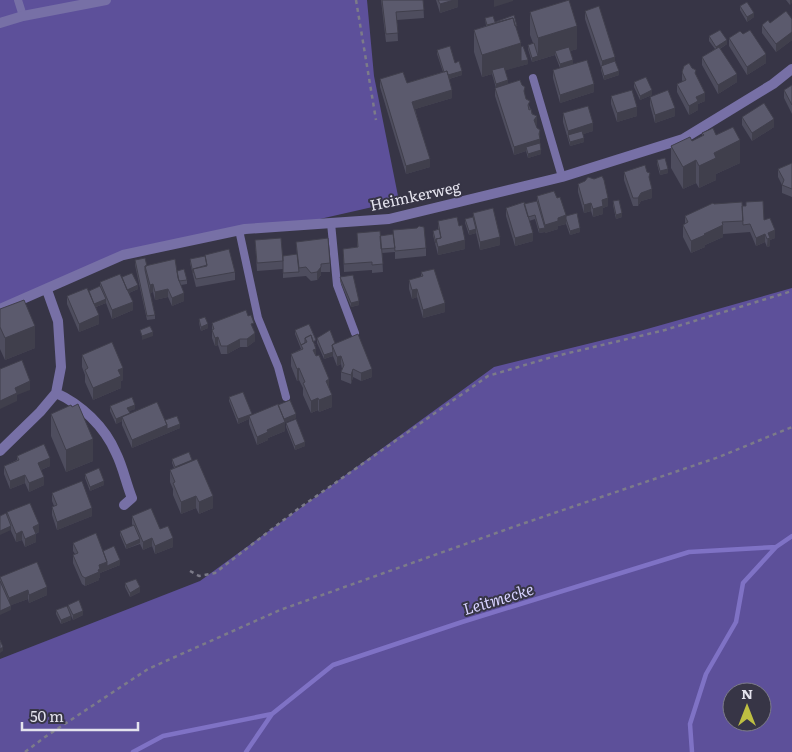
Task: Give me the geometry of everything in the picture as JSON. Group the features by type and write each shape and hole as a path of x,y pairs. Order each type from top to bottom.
{"street":[{"path":"0,23 23,16 106,0"},
{"name":"Heimkerweg","path":"0,309 123,255 239,230 389,219 562,177 683,139 773,84 792,69"},
{"path":"0,451 40,412 56,393 61,368 58,321 47,290"},
{"path":"56,393 67,398 87,413 99,426 116,452 132,498 124,505"}],"lane":[{"path":"18,0 23,16"},
{"path":"533,78 562,177"},
{"path":"331,223 337,285 355,333"},
{"path":"239,230 258,318 278,367 286,397"}],"path":[{"path":"356,0 376,120"},
{"path":"190,571 199,576 215,573 298,510 488,376 552,357 665,330 792,291"},
{"path":"26,752 45,737 148,669 280,610 718,457 792,427"}],"shaded area":[{"path":"0,0 367,0 374,76 399,201 289,226 123,255 0,309"},
{"path":"792,288 792,752 0,752 0,659 200,581 494,367 640,331"}],"building":[{"path":"382,0 423,0 424,10 396,12 398,33 386,34"},
{"path":"438,0 454,0 440,4"},
{"path":"569,0 577,26 538,38 530,12"},
{"path":"747,2 754,13 747,17 740,6"},
{"path":"599,6 615,57 602,61 585,11"},
{"path":"786,11 792,19 792,32 776,44 762,25 768,20 770,23"},
{"path":"514,15 517,26 515,26 513,18 487,25 485,18 493,16 495,22"},
{"path":"513,18 521,43 482,55 474,30"},
{"path":"720,30 727,40 716,47 709,36"},
{"path":"750,30 766,54 747,67 729,38 740,31 743,34"},
{"path":"534,43 538,56 532,58 528,45"},
{"path":"450,46 455,63 459,61 462,71 448,75 447,71 444,72 437,50"},
{"path":"523,46 528,60 521,61 521,47"},
{"path":"569,47 573,60 560,64 555,51"},
{"path":"719,47 737,74 718,85 702,57"},
{"path":"587,60 594,84 560,95 553,70"},
{"path":"615,61 619,71 604,76 601,66"},
{"path":"689,63 696,70 695,73 705,93 696,97 698,101 689,106 677,84 686,80 682,72 684,66"},
{"path":"504,67 508,80 496,84 492,70"},
{"path":"447,71 452,90 412,102 430,159 406,166 380,79 403,72 407,83"},
{"path":"646,77 652,90 640,96 634,82"},
{"path":"520,80 525,87 526,99 530,101 528,105 529,110 531,109 532,114 537,116 534,120 537,128 540,130 540,139 514,147 495,88"},
{"path":"792,85 792,105 784,90"},
{"path":"632,90 637,107 617,113 611,96"},
{"path":"668,90 675,108 655,115 650,97"},
{"path":"764,103 774,119 752,133 742,117"},
{"path":"588,106 593,123 568,131 563,113"},
{"path":"733,127 740,140 714,153 716,158 699,166 696,160 683,167 671,146 690,137 692,141 704,135 702,133 713,128 716,135"},
{"path":"582,131 584,138 570,142 568,135"},
{"path":"540,143 541,150 528,154 526,147"},
{"path":"665,158 668,169 660,171 657,160"},
{"path":"792,163 792,189 782,185 784,180 778,169"},
{"path":"645,165 647,172 650,173 652,189 641,193 638,198 633,198 624,172"},
{"path":"602,176 608,198 602,200 603,206 593,209 591,203 584,205 578,184 585,181 588,177 594,179"},
{"path":"554,191 557,198 560,197 566,215 558,218 558,221 545,225 537,196"},
{"path":"619,200 622,213 616,215 613,201"},
{"path":"537,201 545,228 539,229 535,215 528,217 524,204"},
{"path":"763,201 764,220 770,218 775,230 768,233 770,238 767,239 765,234 756,238 750,224 743,225 742,206 746,206 746,202"},
{"path":"524,202 533,233 515,238 506,208"},
{"path":"742,202 743,221 722,222 723,225 691,241 683,225 688,222 685,216 713,203"},
{"path":"493,208 500,237 480,242 473,213"},
{"path":"577,213 580,228 570,231 566,216"},
{"path":"457,217 459,226 462,225 465,240 438,247 436,239 441,238 438,221"},
{"path":"473,217 476,229 469,231 465,219"},
{"path":"419,226 424,227 426,248 395,251 393,230 417,228"},
{"path":"439,229 441,238 436,239 436,243 433,231"},
{"path":"380,231 383,264 372,265 372,262 344,264 343,249 358,247 357,233"},
{"path":"393,234 395,248 381,249 380,236"},
{"path":"281,238 283,261 257,263 255,240"},
{"path":"328,238 330,263 321,264 317,272 311,273 306,267 299,268 296,242"},
{"path":"229,249 235,272 196,279 193,269 207,265 205,255"},
{"path":"297,254 299,272 283,273 283,256"},
{"path":"205,256 207,266 193,269 193,273 190,259"},
{"path":"145,258 147,266 145,266 145,270 155,315 147,316 135,260"},
{"path":"175,259 178,278 184,293 172,298 168,289 155,292 153,284 150,285 145,266"},
{"path":"184,269 187,280 179,281 177,271"},
{"path":"434,269 445,303 423,310 417,289 412,290 409,280 423,276 421,272"},
{"path":"132,273 138,285 127,290 122,277"},
{"path":"120,274 133,302 112,310 100,282"},
{"path":"353,275 359,301 351,303 340,277"},
{"path":"100,286 106,299 94,304 89,291"},
{"path":"87,288 99,315 79,324 67,296"},
{"path":"24,300 35,326 5,338 0,327 0,309"},
{"path":"246,310 248,316 251,315 254,323 251,324 255,333 247,339 240,339 227,346 221,346 218,337 215,338 212,323"},
{"path":"205,317 208,324 201,327 199,319"},
{"path":"309,324 316,340 313,342 311,335 305,338 305,343 301,345 295,330"},
{"path":"150,326 153,332 142,336 140,330"},
{"path":"330,330 335,343 332,345 333,352 324,355 317,338"},
{"path":"358,334 372,369 361,373 353,369 351,375 341,372 344,365 341,356 337,357 332,345"},
{"path":"311,335 316,349 313,350 316,356 319,355 329,379 326,381 332,395 311,401 303,383 305,382 291,354 303,349 301,345 307,342 305,338"},
{"path":"112,342 123,368 118,370 121,376 93,388 85,370 88,368 82,355"},
{"path":"22,360 30,381 15,388 17,393 0,401 0,369"},
{"path":"243,392 252,414 238,419 229,397"},
{"path":"132,397 135,405 127,408 130,413 116,419 110,406"},
{"path":"290,400 296,414 284,419 278,405"},
{"path":"157,402 167,425 132,440 122,417"},
{"path":"78,404 93,439 66,450 51,414"},
{"path":"278,404 285,422 257,437 249,416"},
{"path":"177,416 180,424 167,429 165,420"},
{"path":"296,419 305,442 295,446 286,423"},
{"path":"44,444 50,458 38,463 44,477 29,483 25,475 10,481 4,466 19,460 17,456"},
{"path":"189,452 192,460 175,467 172,459"},
{"path":"197,459 213,496 199,502 196,496 181,502 170,470"},
{"path":"99,468 104,481 90,487 85,474"},
{"path":"82,481 92,508 57,522 52,507 57,505 52,493"},
{"path":"30,503 39,524 33,527 36,534 25,539 22,531 16,534 7,512"},
{"path":"151,508 160,529 168,526 173,538 155,546 152,538 143,542 132,516"},
{"path":"6,513 11,526 0,531 0,516"},
{"path":"134,525 140,539 126,545 120,531"},
{"path":"96,533 107,562 99,565 99,572 85,578 82,576 73,555 78,553 73,543"},
{"path":"114,546 120,560 107,566 103,551"},
{"path":"37,562 47,587 29,595 28,590 9,598 0,577"},
{"path":"136,579 140,587 130,593 125,583"},
{"path":"0,581 11,606 0,611"},
{"path":"79,600 83,611 73,615 68,605"},
{"path":"67,606 71,616 61,620 56,610"}],"waterway":[{"name":"Leitmecke","path":"246,752 272,714 333,665 462,622 689,552 776,547 792,536"},
{"path":"692,752 690,724 706,674 736,622 743,583 776,547"},
{"path":"133,752 163,736 272,714"}]}
